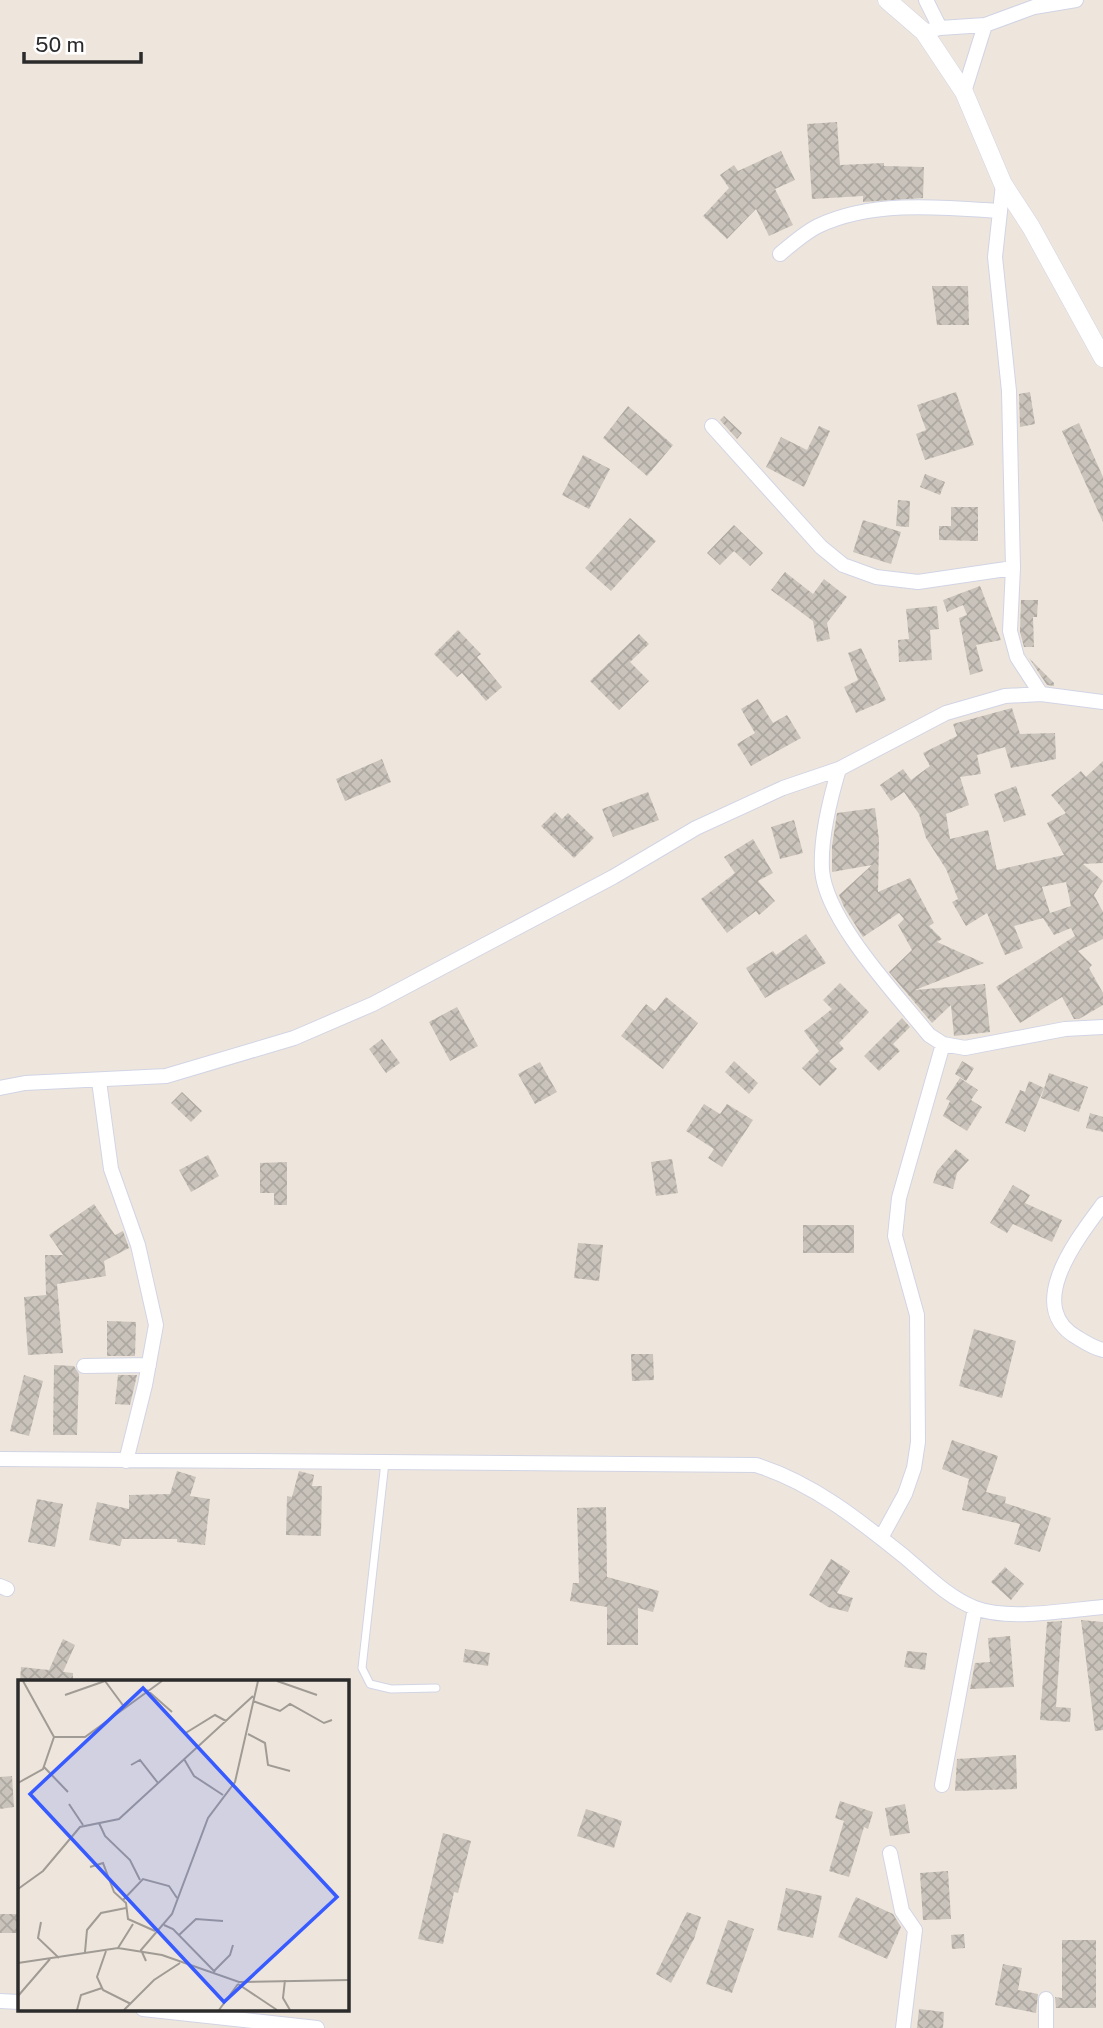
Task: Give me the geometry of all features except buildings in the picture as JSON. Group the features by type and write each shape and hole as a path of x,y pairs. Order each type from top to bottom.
{"street":[{"path":"887,0 932,30 985,25 1034,7 1076,0"},
{"path":"926,0 932,30 964,92 1003,184 1031,227 1103,358"},
{"path":"964,92 985,25"},
{"path":"1003,184 995,257 1009,391 1013,568 1010,631 1017,657 1041,694"},
{"path":"779,254 816,227 841,216 879,210 938,208 999,211"},
{"path":"712,426 821,547 843,565 876,578 918,582 1013,568"},
{"path":"0,1088 25,1083 166,1076 305,1033 373,1004 613,877 696,828 783,788 839,769 946,713 1005,696 1041,694 1103,702"},
{"path":"839,769 829,800 822,871 842,927 929,1035 943,1044 965,1048 1065,1029 1103,1027"},
{"path":"881,1538 905,1494 914,1468 918,1442 917,1315 895,1236 899,1198 943,1044"},
{"path":"99,1081 111,1169 138,1245 156,1325 126,1461"},
{"path":"1103,1204 1078,1238 1054,1287 1055,1316 1067,1332 1103,1350"},
{"path":"84,1366 149,1365"},
{"path":"0,1459 755,1465 796,1479 881,1538 944,1590 975,1608 1031,1612 1103,1607"},
{"path":"942,1785 975,1608"},
{"path":"890,1853 902,1911 915,1930 903,2028"},
{"path":"1046,1999 1046,2028"},
{"path":"0,2001 18,2002"},
{"path":"174,2010 317,2028"},
{"path":"190,2012 190,2028"}],"lane":[{"path":"385,1462 362,1668 370,1684 391,1689 436,1688"}]}
